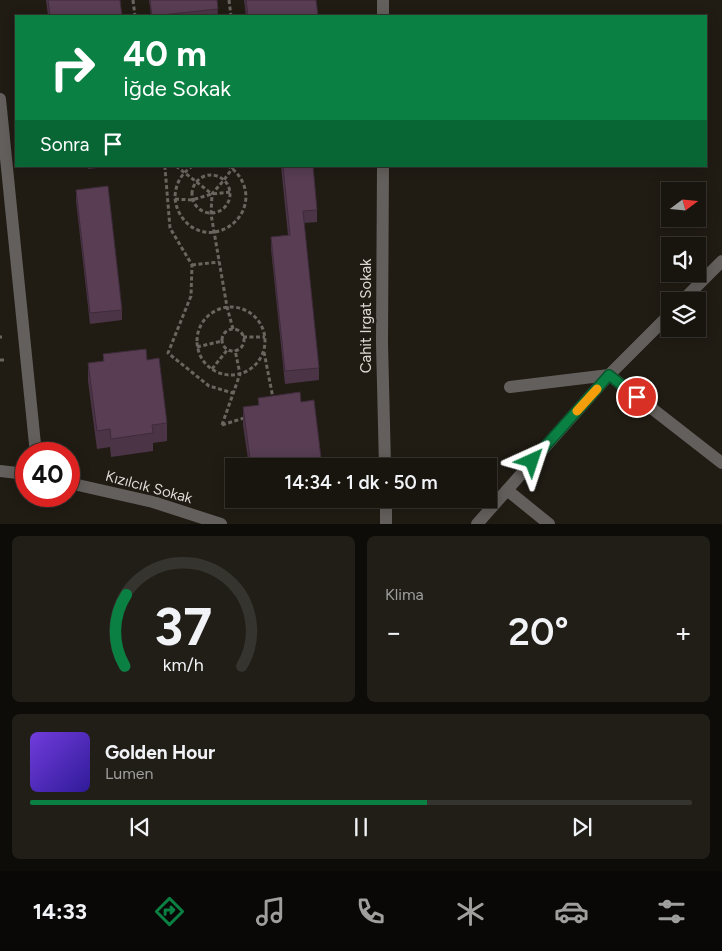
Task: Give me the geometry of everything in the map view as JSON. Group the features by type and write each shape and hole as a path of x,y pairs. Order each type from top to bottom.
{"street":[{"path":"383,0 383,15"},
{"path":"0,98 35,442"},
{"name":"Cahit Irgat Sokak","path":"382,167 382,343 385,458"},
{"path":"691,292 722,262"},
{"path":"477,524 609,375 661,323"},
{"path":"510,387 609,375 722,463"},
{"path":"0,471 15,473"},
{"name":"Kızılcık Sokak","path":"80,485 153,502 221,524"},
{"path":"507,490 549,524"},
{"path":"386,508 386,524"}],"path":[{"path":"133,0 134,15"},
{"path":"229,0 231,15"},
{"path":"166,167 170,228 192,265 190,296 168,353 209,386 234,392"},
{"path":"177,167 212,194"},
{"path":"192,167 180,178 176,188 175,199 178,210 184,220 192,227 214,232 226,229 236,222 246,201 245,188 233,167 212,194 211,214 214,232 228,307 233,329"},
{"path":"206,175 213,175 224,180 230,192 230,198 223,209 211,214 199,210 192,200 192,187 196,182 206,175"},
{"path":"175,199 192,200 212,194 230,192"},
{"path":"192,265 220,262"},
{"path":"264,352 259,362 250,370 229,376 218,373 208,367 201,357 198,347 201,325 208,316 217,310 228,307 249,312 257,319 263,329 265,340 264,352 273,398"},
{"path":"233,329 240,332 243,337 243,344 235,350 225,347 222,341 227,331 233,329"},
{"path":"243,337 264,337"},
{"path":"198,347 222,341"},
{"path":"212,369 228,349"},
{"path":"235,350 240,374 222,425 248,416"}],"building":[{"path":"48,0 120,0 122,15 50,15"},
{"path":"150,0 217,0 218,9 152,15"},
{"path":"246,0 316,0 318,15 248,15"},
{"path":"283,167 313,167 317,210 303,211 319,368 285,371 271,237 290,235"},
{"path":"108,186 122,310 90,313 76,190"},
{"path":"146,349 147,360 159,358 167,423 152,425 153,433 111,439 110,429 97,431 88,363 104,361 103,354"},
{"path":"300,392 301,402 314,400 321,458 250,458 243,407 259,405 258,398"}],"slow traffic":[{"path":"577,411 597,389"}],"route":[{"path":"532,461 609,375 637,397"}]}
